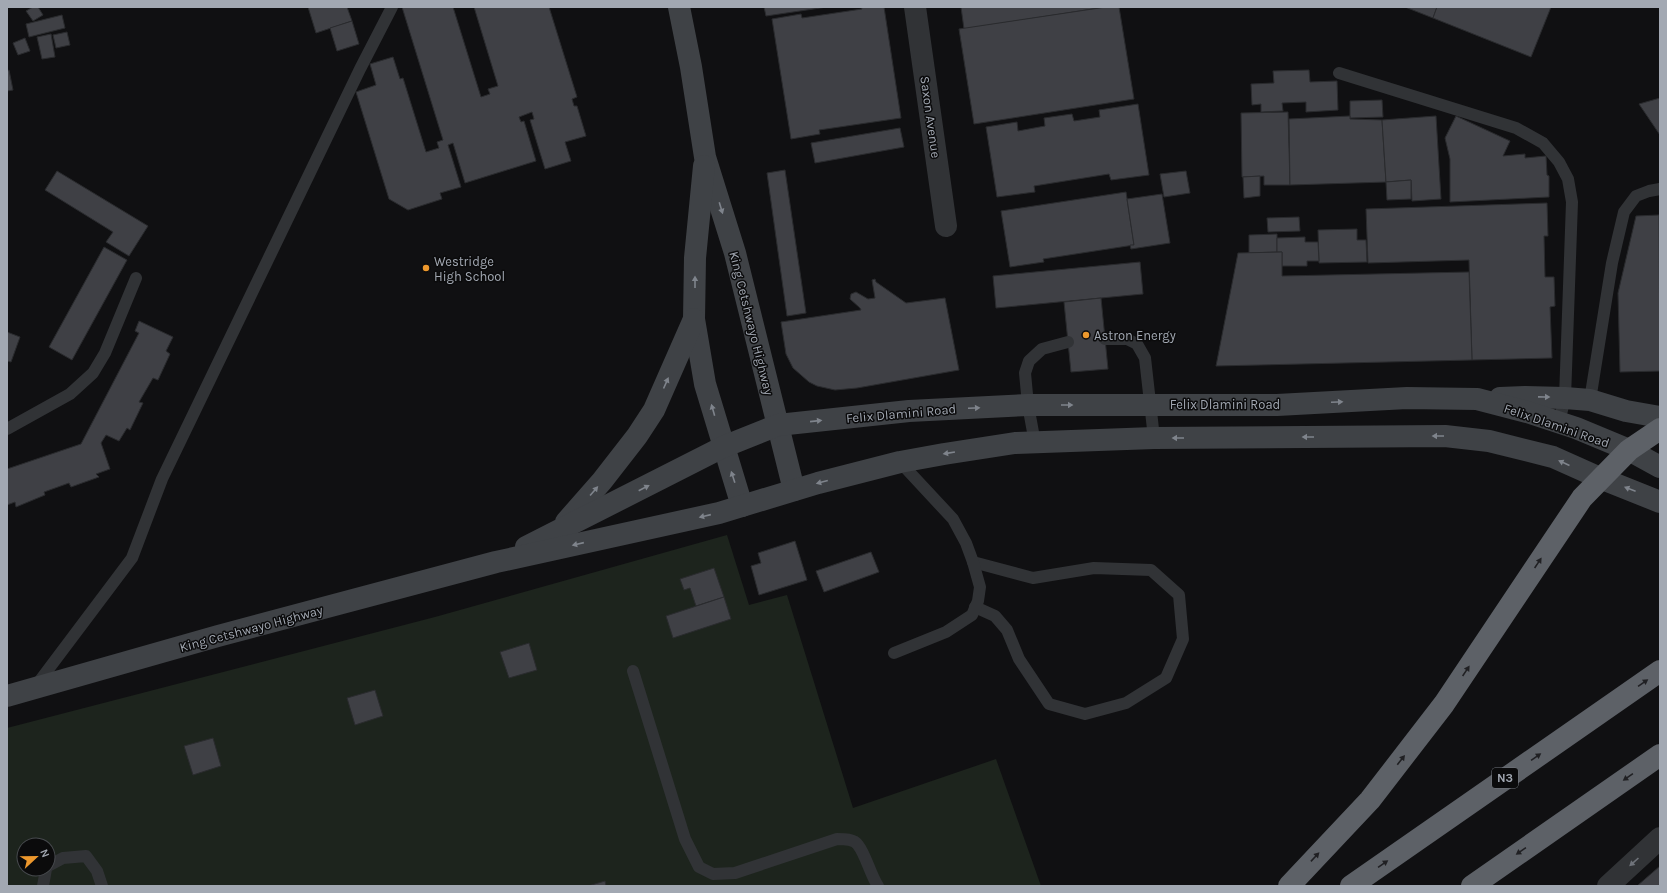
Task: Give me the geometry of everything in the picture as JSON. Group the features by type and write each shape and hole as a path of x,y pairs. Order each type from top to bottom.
{"highway":[{"path":"1289,886 1370,800 1444,704 1582,498 1629,450 1660,429"},
{"name":"N3","path":"1351,886 1660,671"},
{"path":"1472,886 1660,755"}],"main road":[{"name":"King Cetshwayo Highway","path":"679,7 691,67 705,157 735,253 794,490"},
{"name":"King Cetshwayo Highway","path":"7,696 218,636 496,562 719,513 742,506 705,384 694,318 695,258 705,157"},
{"path":"559,530 602,482 637,436 654,410 694,318"},
{"path":"1477,399 1524,397 1590,400 1626,411 1660,417"},
{"name":"Felix Dlamini Road","path":"723,447 778,426 908,411 1028,405 1277,405 1406,398 1477,399 1528,412 1559,422 1629,450 1660,467"},
{"path":"742,506 794,490 900,462 1015,443 1154,438 1445,436 1489,441 1521,448 1553,458 1660,502"},
{"name":"King Cetshwayo Highway","path":"496,562 723,447"}],"street":[{"name":"Saxon Avenue","path":"915,7 946,226"},
{"path":"1608,886 1660,838"}],"lane":[{"path":"35,687 132,558 162,478 360,69 392,7"},
{"path":"1339,73 1516,128 1543,143 1559,162 1568,179 1572,202 1565,398 1559,422"},
{"path":"1590,400 1612,263 1624,212 1636,196 1660,189"},
{"path":"7,430 70,394 92,373 105,353 136,278"},
{"path":"1105,339 1127,339 1137,344 1145,358 1154,438"},
{"path":"1036,443 1028,405 1025,373 1029,361 1042,350 1068,342"},
{"path":"894,653 946,632 972,615 978,601 980,587 966,543 953,519 900,462"},
{"path":"973,562 1033,578 1094,568 1151,570 1179,595 1183,638 1166,678 1126,703 1085,714 1050,704 1019,659 1007,630 995,616 975,607"},
{"path":"633,671 685,839 699,867 713,874 735,873 837,839 848,840 858,845 873,880 878,886"},
{"path":"56,862 63,858 86,856 97,871 102,886"}],"shaded area":[{"path":"727,535 749,605 787,595 853,808 996,759 1041,886 7,886 7,728 435,617"}],"building":[{"path":"33,7 38,7 43,15 33,21 26,11"},
{"path":"308,7 347,7 352,21 316,33"},
{"path":"402,7 453,7 481,97 490,94 488,89 498,86 474,7 549,7 577,97 572,99 574,106 577,106 586,136 565,142 571,161 545,169 530,120 534,119 532,112 519,117 521,122 524,121 536,161 465,183 453,143 448,145 461,187 440,193 442,199 408,210 389,199 356,92 376,85 370,64 393,57 400,79 403,78 426,152 439,148 437,142 443,140"},
{"path":"764,7 827,7 766,16"},
{"path":"861,7 884,7 901,118 819,130 820,134 791,139 772,19 801,14 802,18 862,9"},
{"path":"961,7 1106,7 964,29"},
{"path":"1106,7 1119,7 1134,99 974,124 959,29"},
{"path":"1405,7 1437,7 1433,18"},
{"path":"1437,7 1551,7 1531,57 1433,18"},
{"path":"62,15 65,28 29,37 26,24"},
{"path":"352,21 359,44 337,51 330,28"},
{"path":"67,32 70,45 56,48 53,35"},
{"path":"51,34 55,57 42,59 37,37"},
{"path":"25,38 30,51 18,55 13,43"},
{"path":"9,70 13,90 7,91 7,71"},
{"path":"1309,70 1310,82 1337,81 1338,110 1306,112 1306,102 1282,103 1283,111 1261,112 1261,104 1252,105 1251,84 1274,83 1273,71"},
{"path":"1660,98 1660,135 1639,104"},
{"path":"1382,100 1383,117 1350,118 1350,101"},
{"path":"1138,104 1149,175 1111,180 1109,174 1034,186 1035,192 997,197 986,127 1017,122 1018,131 1045,126 1044,118 1072,114 1074,121 1100,117 1099,110"},
{"path":"1288,112 1290,185 1264,185 1264,176 1242,177 1241,113"},
{"path":"1350,116 1350,119 1382,120 1386,182 1290,185 1289,119"},
{"path":"1436,116 1441,199 1412,201 1411,180 1386,182 1382,120"},
{"path":"1456,116 1510,141 1503,156 1525,154 1525,158 1546,156 1547,175 1549,176 1549,197 1450,202 1450,159 1445,138"},
{"path":"900,128 904,147 815,163 811,143"},
{"path":"785,170 806,313 787,316 767,173"},
{"path":"57,171 148,226 129,256 106,242 113,232 45,190"},
{"path":"1186,171 1190,193 1164,197 1160,174"},
{"path":"1260,176 1260,196 1244,198 1243,177"},
{"path":"1411,180 1411,199 1387,200 1386,182"},
{"path":"1126,192 1134,245 1043,259 1044,262 1010,267 1001,211"},
{"path":"1162,194 1170,243 1131,249 1130,245 1134,245 1127,199"},
{"path":"1547,203 1548,236 1544,236 1545,277 1554,277 1555,306 1550,307 1552,358 1472,360 1469,260 1368,263 1366,209"},
{"path":"1659,215 1660,371 1620,372 1618,293 1636,216"},
{"path":"1299,217 1300,231 1268,232 1267,218"},
{"path":"1357,229 1357,240 1366,240 1367,262 1319,263 1318,230"},
{"path":"1277,234 1277,252 1249,253 1249,235"},
{"path":"1305,237 1305,242 1318,242 1319,261 1307,261 1307,266 1282,266 1282,252 1277,252 1277,238"},
{"path":"104,247 127,260 72,360 49,347"},
{"path":"1282,252 1282,276 1469,272 1472,360 1216,366 1238,253"},
{"path":"1140,262 1143,294 996,308 993,276"},
{"path":"875,279 876,282 906,303 945,298 959,370 857,388 835,390 817,386 809,382 793,368 786,354 781,322 861,310 850,299 851,294 856,292 868,299 875,298 872,280"},
{"path":"1101,298 1108,369 1071,372 1064,302"},
{"path":"139,321 173,337 166,351 170,354 158,380 153,378 139,402 143,403 130,430 127,428 119,441 106,435 101,443 110,469 96,474 99,477 71,487 69,483 44,492 45,495 16,507 15,502 7,505 7,469 81,444 139,333 135,331"},
{"path":"7,332 20,337 11,362 7,361"},
{"path":"795,541 807,580 759,595 751,566 761,563 758,553"},
{"path":"871,552 879,572 824,592 816,571"},
{"path":"714,568 724,597 696,606 690,588 684,590 680,579"},
{"path":"724,597 731,619 673,638 666,616"},
{"path":"529,643 537,670 509,678 500,652"},
{"path":"375,690 383,716 355,725 347,698"},
{"path":"213,738 221,766 193,775 184,746"},
{"path":"1660,866 1660,886 1637,886"},
{"path":"605,881 606,886 588,886"}],"place":[{"name":"Westridge High School","path":"426,268"},
{"name":"Astron Energy","path":"1086,335"}]}
